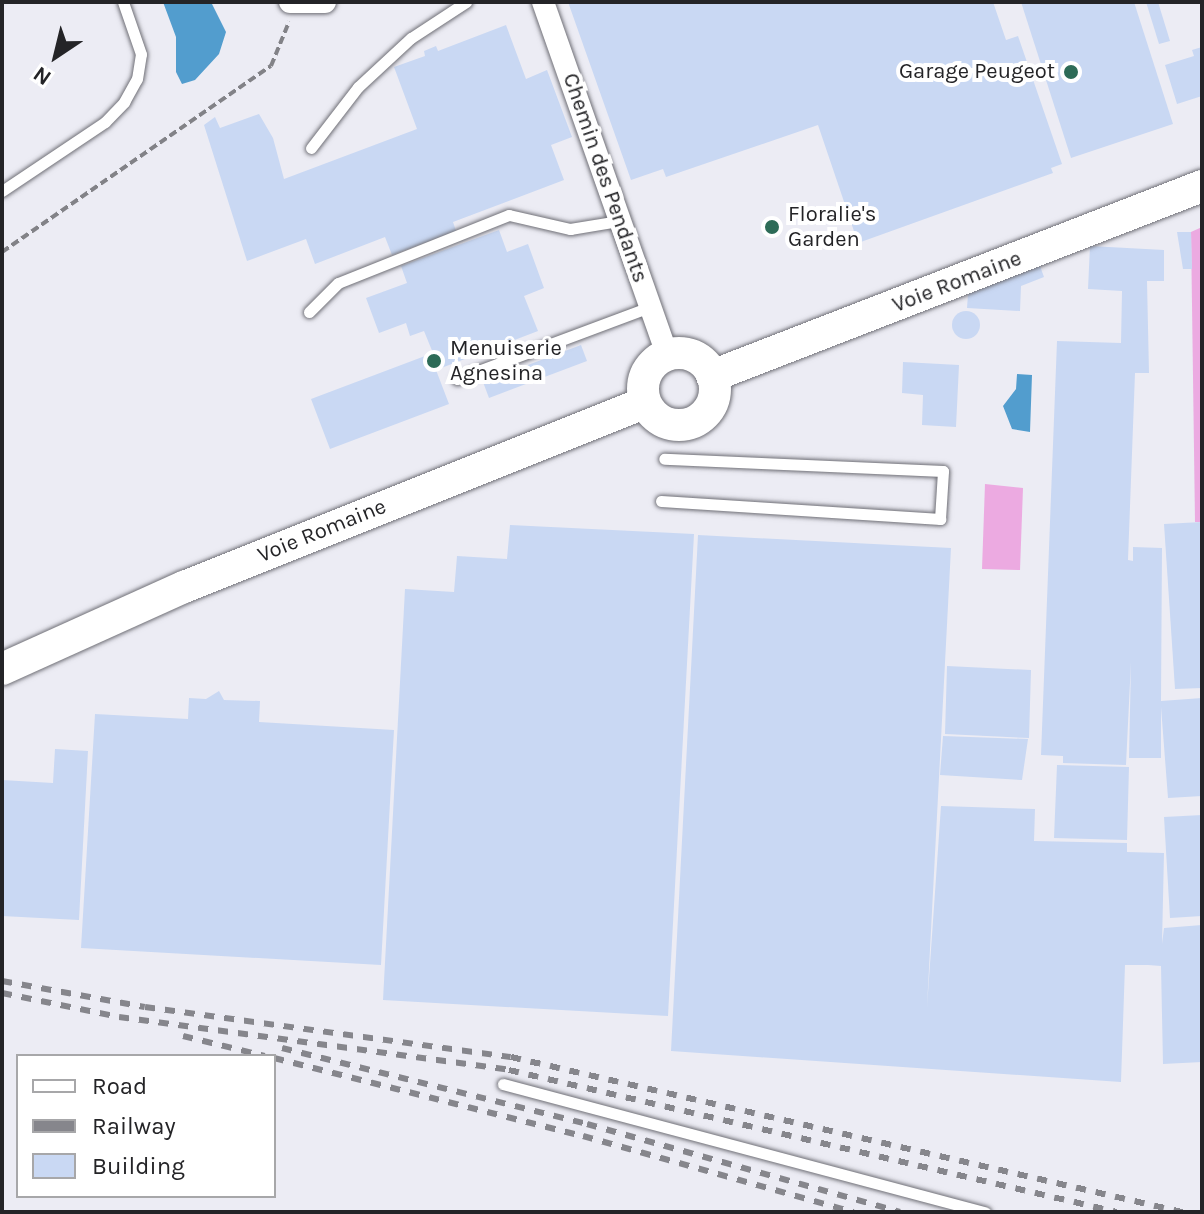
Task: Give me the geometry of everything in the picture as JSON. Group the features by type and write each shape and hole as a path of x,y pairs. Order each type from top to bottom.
{"main road":[{"name":"Voie Romaine","path":"712,376 1202,186"},
{"path":"688,354 712,376 714,399 690,424 666,423 645,403 648,369 667,355 688,354"},
{"name":"Voie Romaine","path":"2,669 184,587 645,403"}],"street":[{"path":"293,4 325,2"},
{"name":"Chemin des Pendants","path":"543,2 667,355"}],"lane":[{"path":"2,191 105,122 124,102 137,79 141,54 123,2"},
{"path":"311,148 358,87 411,38 466,2"},
{"path":"309,312 338,283 509,215 570,229 619,221"},
{"path":"457,379 650,307"},
{"path":"661,501 940,519 943,471 664,459"},
{"path":"503,1084 985,1212"}],"path":[{"path":"2,252 271,66 293,4"}],"shaded area":[{"path":"1202,227 1202,522 1195,522 1191,232"},
{"path":"985,484 1023,488 1020,570 982,569"}],"water":[{"path":"163,2 211,2 226,32 219,54 195,80 182,84 176,72 176,37"},
{"path":"1017,374 1032,375 1030,432 1012,429 1003,406 1016,389"}],"building":[{"path":"568,2 993,2 1006,40 1018,36 1062,164 1051,168 1053,173 858,243 818,125 666,177 663,169 631,180"},
{"path":"1021,2 1134,2 1173,124 1071,158"},
{"path":"1146,2 1158,2 1170,41 1159,44"},
{"path":"506,25 526,79 547,70 572,137 551,145 564,180 453,222 456,231 392,255 385,237 315,264 306,239 247,261 204,125 215,117 220,128 259,114 273,138 284,179 417,129 394,67 425,56 424,51 436,46 438,51"},
{"path":"1202,47 1202,96 1177,104 1165,65 1194,56 1192,50"},
{"name":"Menuiserie Agnesina","path":"499,230 507,252 528,244 544,288 524,296 538,331 436,370 449,404 330,449 311,399 433,353 424,331 410,336 406,323 379,333 366,298 407,283 401,266"},
{"path":"1177,232 1191,232 1192,269 1183,269"},
{"path":"1090,246 1164,250 1164,281 1147,281 1149,373 1135,373 1128,560 1133,561 1133,547 1162,548 1161,701 1202,698 1202,796 1168,798 1161,707 1161,758 1129,758 1131,662 1126,765 1063,763 1063,756 1041,755 1057,341 1121,343 1122,291 1088,289"},
{"path":"1040,266 1044,277 1021,286 1020,311 967,308 968,294"},
{"path":"966,311 976,315 980,325 976,335 966,339 956,335 952,325 956,315"},
{"path":"581,345 587,361 489,398 483,382"},
{"path":"903,362 959,365 956,427 922,425 923,395 902,393"},
{"path":"1202,522 1202,688 1175,689 1164,524"},
{"path":"510,525 694,534 668,1016 383,1000 405,589 454,592 457,556 507,559"},
{"path":"698,535 951,548 927,1007 941,806 1035,809 1034,841 1127,843 1127,852 1164,853 1162,944 1164,928 1202,925 1202,1062 1163,1064 1161,966 1148,965 1125,965 1121,1082 671,1051"},
{"path":"947,666 1031,670 1029,738 945,734"},
{"path":"219,691 224,700 260,701 259,722 394,730 381,965 81,948 95,714 188,719 189,698 206,699"},
{"path":"943,736 1028,739 1022,780 940,775"},
{"path":"55,749 88,751 79,920 2,916 2,780 53,783"},
{"path":"1057,765 1129,767 1127,840 1054,838"},
{"path":"1202,815 1202,916 1170,918 1164,817"}],"railway":[{"path":"2,981 145,1007 511,1057 1182,1212"},
{"path":"2,993 119,1017 509,1070 1117,1212"},
{"path":"183,1036 257,1054"},
{"path":"282,1048 587,1124 900,1212"},
{"path":"276,1059 583,1136 854,1212"}],"place":[{"name":"Garage Peugeot","path":"1071,72"},
{"name":"Floralie's Garden","path":"772,227"},
{"name":"Menuiserie Agnesina","path":"434,361"}]}
